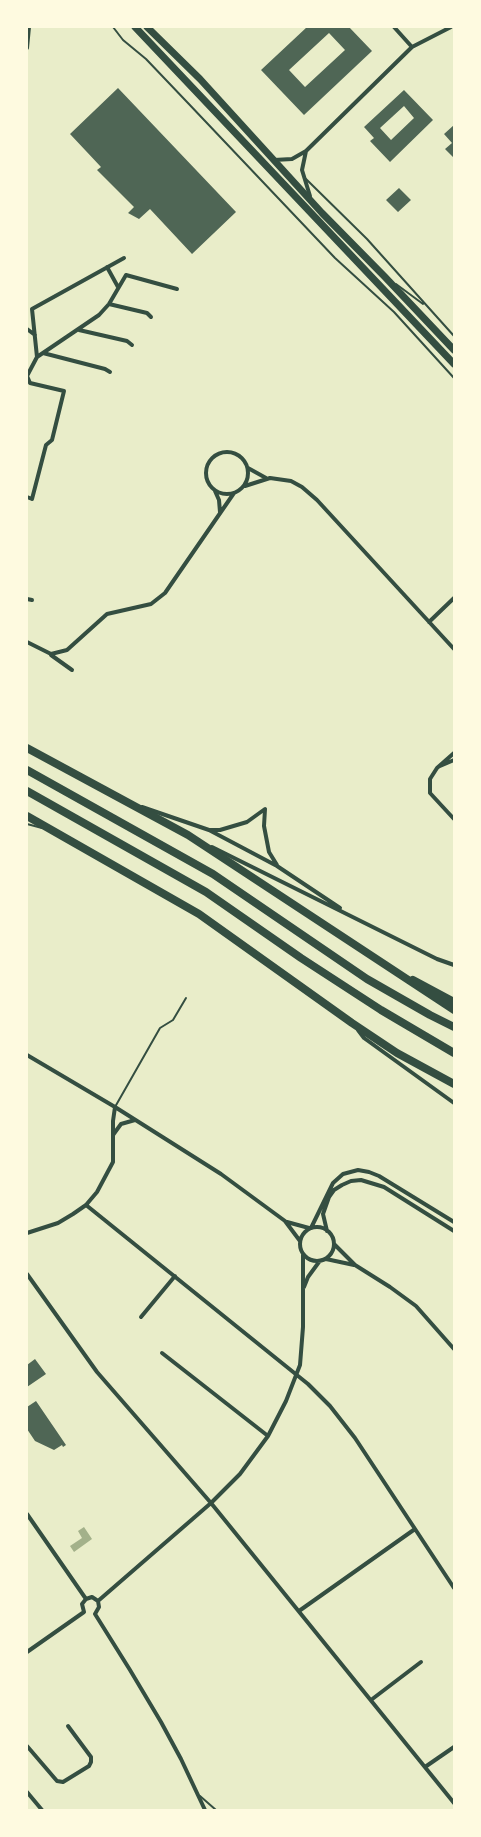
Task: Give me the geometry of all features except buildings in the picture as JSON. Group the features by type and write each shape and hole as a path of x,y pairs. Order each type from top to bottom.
{"highway":[{"path":"135,27 454,364"},
{"path":"147,27 201,79 317,208 454,350"},
{"path":"27,748 189,835 454,1010"},
{"path":"27,754 140,813 160,820"},
{"path":"27,770 213,874 367,979 430,1016 454,1027"},
{"path":"27,791 206,892 390,1017 454,1053"},
{"path":"27,816 199,914 352,1023 397,1053 454,1084"},
{"path":"377,960 454,1002"}],"street":[{"path":"27,48 29,27"},
{"path":"394,27 412,47"},
{"path":"274,160 292,159 306,151 412,47 451,27"},
{"path":"306,151 302,170 310,197 317,208"},
{"path":"27,311 124,258"},
{"path":"107,267 118,287"},
{"path":"27,498 32,499 46,445 51,440 64,391 30,382 27,376 37,357 99,315 110,304 126,275 177,289"},
{"path":"110,304 147,313 152,317"},
{"path":"32,309 37,357"},
{"path":"27,328 35,335"},
{"path":"77,330 127,341 132,345"},
{"path":"42,353 110,372"},
{"path":"220,516 219,500 206,479 211,458 224,451 238,454 244,459 248,468 248,479 244,486"},
{"path":"248,468 266,478 291,480 317,500 454,649"},
{"path":"51,654 67,650 107,614 151,604 165,593 234,493 244,486 266,478"},
{"path":"215,491 234,493"},
{"path":"429,622 454,598"},
{"path":"27,642 51,654 72,670"},
{"path":"454,753 437,768 430,779 430,793 454,819"},
{"path":"437,768 454,760"},
{"path":"125,802 209,830 277,866 353,917"},
{"path":"209,830 220,830 247,822 265,809 264,826 269,852 277,866"},
{"path":"189,835 437,959 454,964"},
{"path":"352,1023 364,1038 454,1103"},
{"path":"27,1055 222,1174 285,1221 300,1241 303,1255 302,1345 297,1377 268,1436 240,1474 211,1503 98,1601"},
{"path":"27,1233 58,1223 86,1205 97,1192 112,1162 115,1107"},
{"path":"113,1136 121,1124 135,1120"},
{"path":"300,1241 310,1228 333,1183 343,1174 358,1170 379,1176 454,1222"},
{"path":"327,1231 323,1214 329,1197 342,1185 361,1180 384,1187 454,1231"},
{"path":"86,1205 308,1384 355,1438 454,1588"},
{"path":"285,1221 310,1228 322,1228 333,1238 333,1250 319,1262 308,1277 302,1294"},
{"path":"334,1244 355,1265 416,1306 454,1349"},
{"path":"303,1255 310,1261 319,1262"},
{"path":"325,1259 355,1265"},
{"path":"27,1274 97,1372 211,1503 454,1803"},
{"path":"141,1317 175,1276"},
{"path":"162,1353 268,1436"},
{"path":"27,1514 86,1599"},
{"path":"298,1611 415,1529"},
{"path":"84,1612 82,1604 86,1599 92,1597 98,1601 99,1607 94,1614"},
{"path":"84,1612 94,1614"},
{"path":"27,1652 84,1612"},
{"path":"94,1614 161,1722 205,1810"},
{"path":"371,1700 421,1662"},
{"path":"27,1746 57,1781 63,1782 90,1766 91,1762 91,1757 68,1726"},
{"path":"425,1767 454,1747"},
{"path":"27,1792 42,1810"}],"lane":[{"path":"113,27 335,258 394,312 454,378"},
{"path":"304,177 367,239 454,336"},
{"path":"385,277 428,307"},
{"path":"27,824 56,832"},
{"path":"115,1107 160,1028 173,1020 186,998"},
{"path":"198,1795 216,1810"}],"shaded area":[{"path":"84,1527 92,1539 74,1552 70,1546 82,1538 78,1531"}]}
